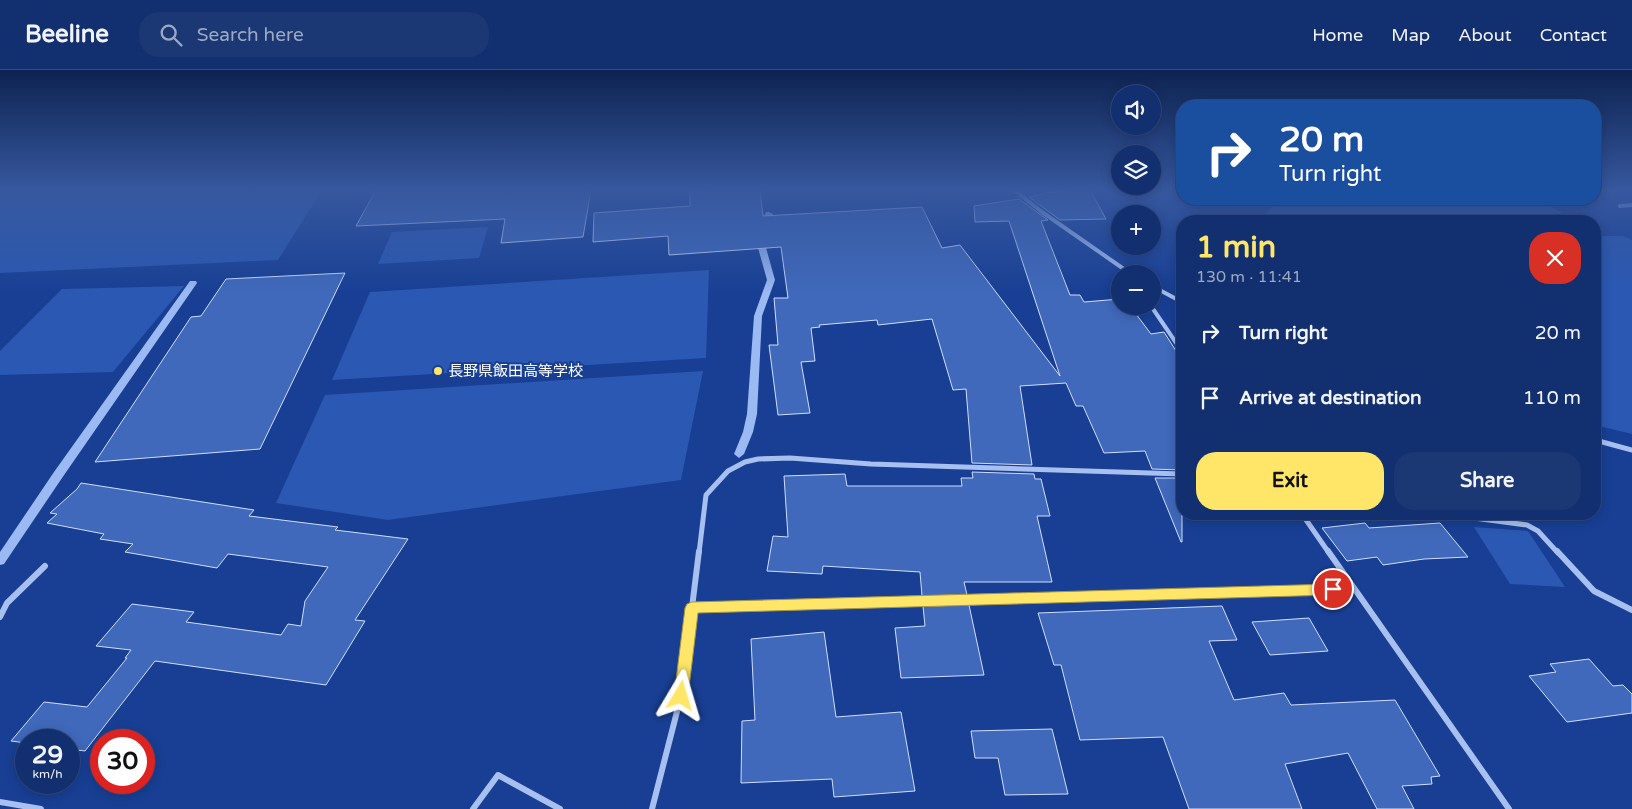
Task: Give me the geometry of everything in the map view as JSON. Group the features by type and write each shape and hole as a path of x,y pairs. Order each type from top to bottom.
{"street":[{"path":"1060,224 1118,265"},
{"path":"1161,291 1176,299"},
{"path":"1157,315 1176,343"},
{"path":"1601,442 1632,450"},
{"path":"652,809 681,696 706,495 720,475 745,462 768,458 870,464 1086,469 1176,474"},
{"path":"1306,520 1353,589 1483,770 1508,809"},
{"path":"1497,520 1538,531 1594,592 1632,610"},
{"path":"0,618 7,603 45,566"},
{"path":"692,608 1353,589"},
{"path":"473,809 498,775 560,809"},
{"path":"0,802 41,809"}],"shaded area":[{"path":"0,224 300,224 278,260 0,273"},
{"path":"488,227 479,258 378,264 392,232"},
{"path":"1601,236 1623,236 1632,240 1632,434 1601,426"},
{"path":"709,270 706,358 332,380 370,292"},
{"path":"184,286 113,372 0,375 0,351 62,289"},
{"path":"703,371 681,480 388,520 276,503 325,395"},
{"path":"1474,527 1528,531 1565,587 1510,584"}],"building":[{"path":"357,224 388,224 356,226"},
{"path":"504,224 585,224 583,237 501,243"},
{"path":"594,224 931,224 942,248 960,245 1060,376 1010,224 1042,224 1070,295 1080,295 1084,302 1111,300 1111,315 1137,315 1151,334 1164,332 1176,351 1176,470 1152,469 1145,451 1104,453 1083,406 1076,406 1066,383 1020,386 1032,465 972,463 966,389 953,390 932,319 878,325 877,320 819,325 820,327 811,328 815,361 801,362 810,413 778,415 769,345 778,345 774,298 788,298 781,247 669,255 668,236 593,242"},
{"path":"345,273 260,449 95,462 191,317 201,316 226,279"},
{"path":"972,472 1034,474 1035,479 1041,479 1050,516 1037,516 1052,582 964,582 967,595 922,596 920,572 823,566 822,574 767,571 773,536 788,537 784,476 845,474 847,486 962,486 961,478 973,478"},
{"path":"1155,478 1176,478 1176,520 1182,520 1181,542"},
{"path":"81,483 254,510 249,516 338,527 335,530 408,539 355,620 365,621 326,685 155,661 102,729 90,729 90,745 85,751 80,750 80,729 21,729 44,702 87,707 127,658 125,658 131,650 96,646 132,604 194,612 186,622 281,635 288,624 301,626 305,601 328,567 228,554 217,568 125,552 133,544 100,539 104,534 47,523 57,514 50,513 77,489"},
{"path":"1365,523 1369,528 1440,523 1468,557 1424,559 1383,565 1377,557 1347,561 1322,528"},
{"path":"969,605 984,675 901,678 895,628 925,626 923,606"},
{"path":"1222,606 1237,640 1209,641 1234,700 1284,693 1291,705 1395,700 1440,776 1431,777 1432,784 1402,786 1414,809 1377,809 1348,753 1285,764 1302,809 1189,809 1163,737 1080,740 1061,665 1054,665 1038,613"},
{"path":"1309,618 1328,651 1270,655 1252,622"},
{"path":"824,632 836,717 901,712 915,791 834,797 832,779 741,783 742,721 755,720 751,639"},
{"path":"1589,659 1613,686 1623,685 1632,694 1632,713 1567,722 1529,676 1556,672 1550,664"},
{"path":"1052,729 1068,794 1005,795 998,758 975,758 971,731"}],"waterway":[{"path":"739,454 748,432 752,414 758,316 771,280 759,237 764,224"},
{"path":"0,561 193,283"}],"place":[{"name":"長野県飯田高等学校","path":"438,371"}],"route":[{"path":"681,696 692,608 1333,589"}]}
